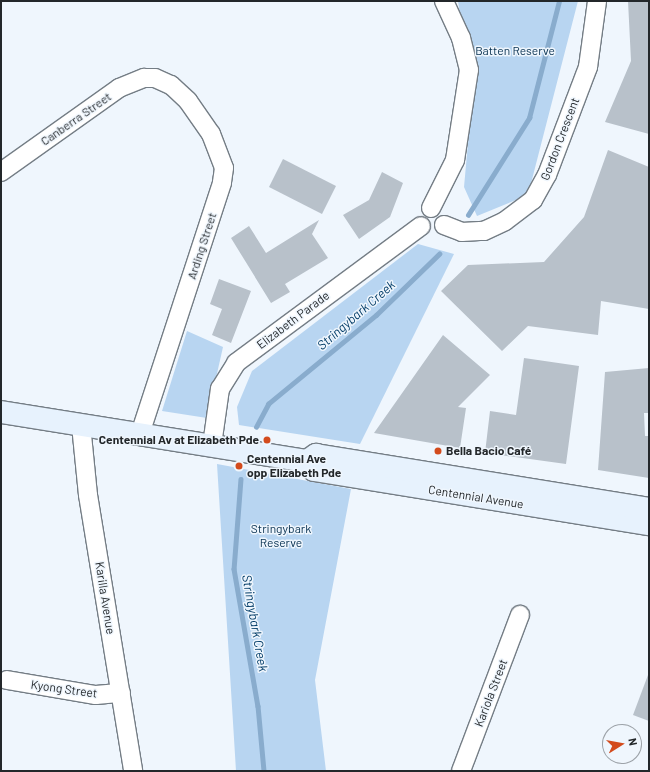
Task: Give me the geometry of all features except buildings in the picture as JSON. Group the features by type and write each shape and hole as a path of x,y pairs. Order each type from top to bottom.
{"main road":[{"name":"Centennial Avenue","path":"1,412 306,461 314,470 649,524"},
{"name":"Centennial Avenue","path":"306,461 316,455 649,509"}],"street":[{"path":"431,208 442,213 444,225 432,233 421,226 421,214 431,208 455,160 469,70 461,38 444,1"},
{"name":"Gordon Crescent","path":"444,225 462,232 484,231 506,221 533,200 547,175 588,67 597,1"},
{"name":"Canberra Street","path":"1,172 118,88 144,78 155,78"},
{"name":"Arding Street","path":"140,434 222,184 224,168 211,134 188,101 171,85 155,78"},
{"name":"Elizabeth Parade","path":"212,445 220,390 236,363 421,226"},
{"name":"Karilla Avenue","path":"81,425 87,488 133,771"},
{"name":"Kariola Street","path":"461,771 520,615"},
{"name":"Kyong Street","path":"7,680 96,695 121,693"}],"green space":[{"name":"Batten Reserve","path":"458,1 578,1 528,195 477,216 464,187 472,99"},
{"path":"418,244 454,254 360,444 239,425 237,407 252,371"},
{"path":"187,331 223,347 207,418 162,411"},
{"name":"Stringybark Reserve","path":"217,464 351,489 315,680 326,771 236,771"}],"waterway":[{"name":"Stringybark Creek","path":"468,215 529,118 559,1"},
{"name":"Stringybark Creek","path":"256,427 268,404 376,315 439,254"},
{"name":"Stringybark Creek","path":"241,479 234,569 258,706 264,771"}],"place":[{"name":"Centennial Av at Elizabeth Pde","path":"267,440"},
{"name":"Bella Bacio Café","path":"438,451"},
{"name":"Centennial Ave opp Elizabeth Pde","path":"239,466"}]}
